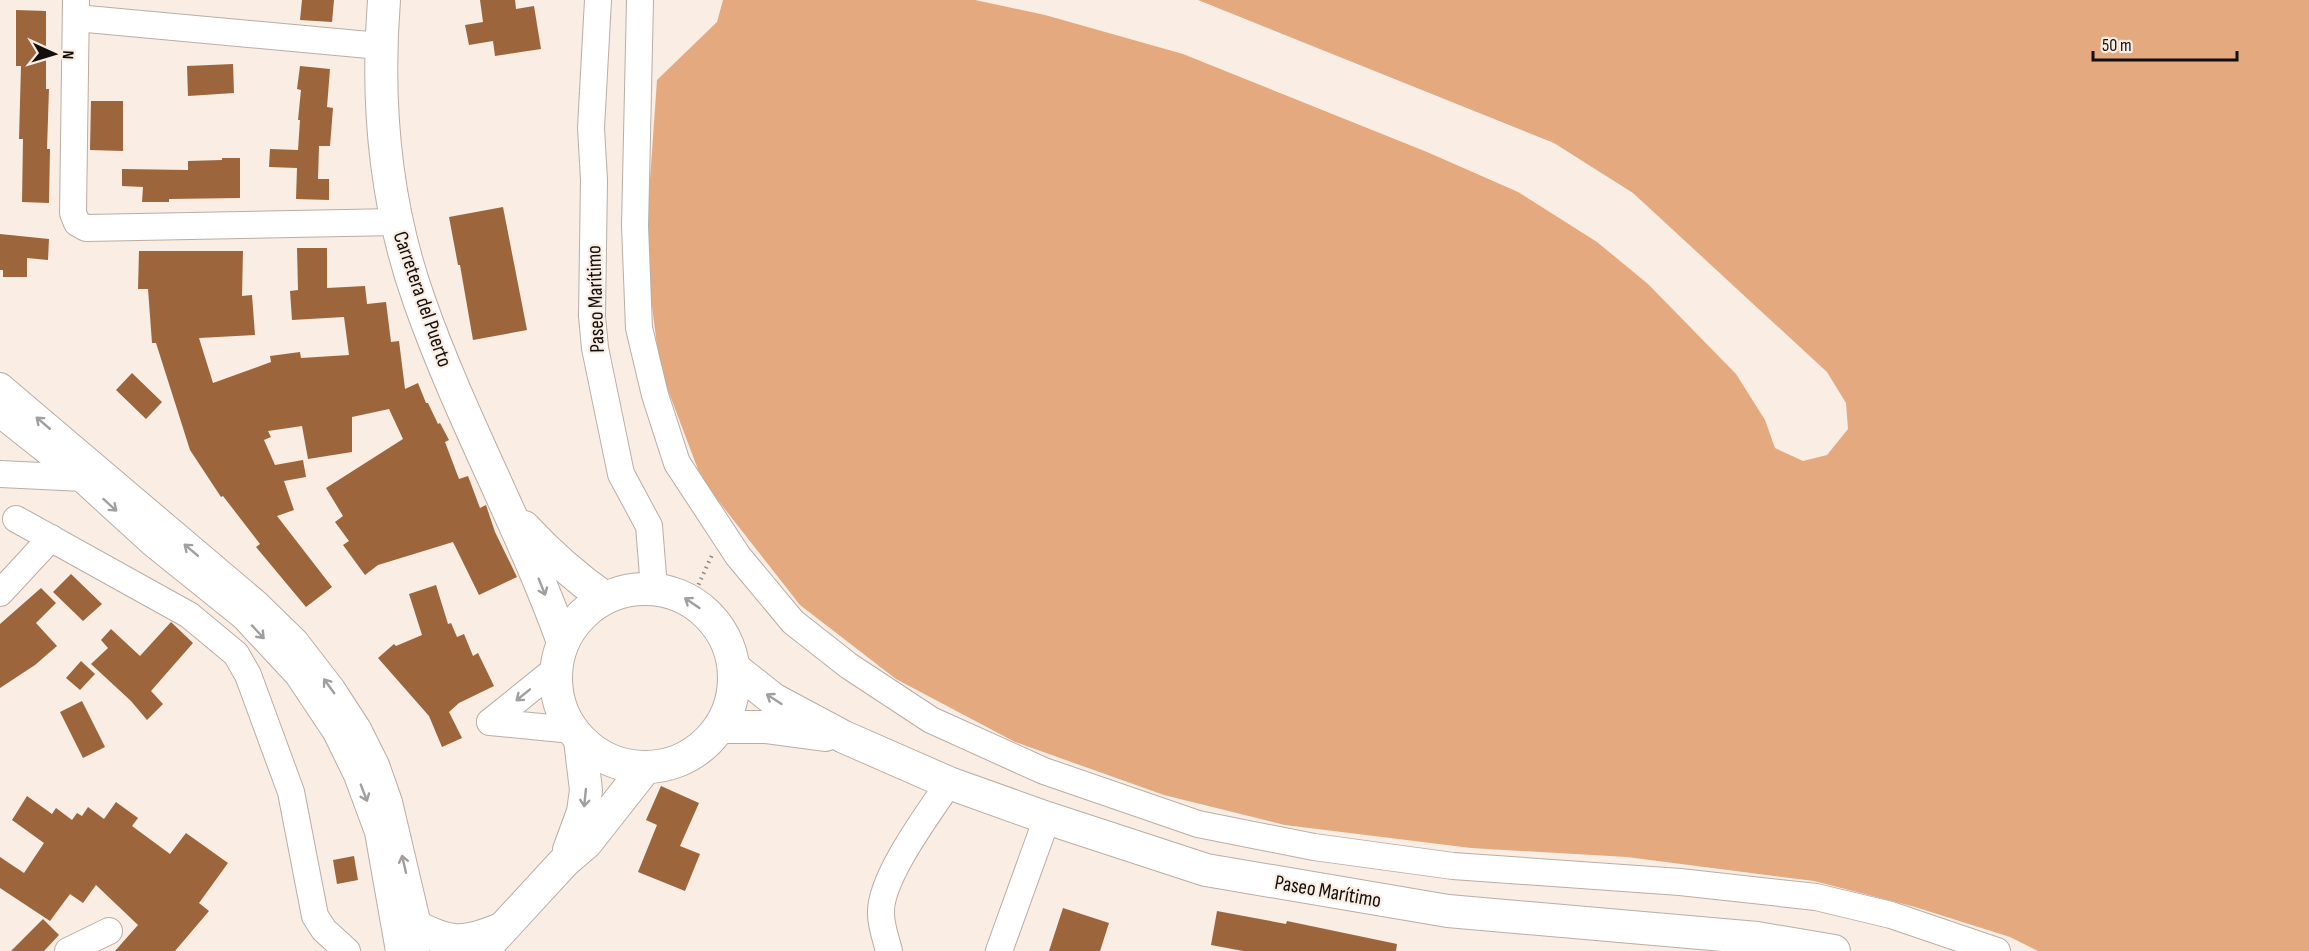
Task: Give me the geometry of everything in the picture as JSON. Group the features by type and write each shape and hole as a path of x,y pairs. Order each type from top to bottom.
{"main road":[{"name":"Carretera del Puerto","path":"384,0 380,46 384,148 396,222 418,300 511,514 560,655"},
{"name":"Carretera del Puerto","path":"511,514 546,551 576,578 605,598"},
{"path":"654,588 674,592 691,601 712,618 727,641 734,668 734,688 730,709 720,727 706,744 688,757 667,765 645,768 627,766 594,752 576,735 562,710 557,689 560,655 581,616 605,598 629,589 654,588"},
{"name":"Paseo Marítimo","path":"734,668 773,699 844,737 949,783 1206,870 1448,911 1757,938 1834,951"},
{"name":"Paseo Marítimo","path":"720,727 765,727 844,737"},
{"path":"564,862 583,812 586,790 576,735"},
{"path":"409,942 435,937 465,941 479,938 491,940 564,862 586,843 645,768"}],"street":[{"name":"Paseo Marítimo","path":"597,0 591,128 594,180 592,316 595,348 621,474 649,526 654,588"},
{"path":"640,0 635,226 639,328 676,463 738,556 793,622 849,666 931,720 1044,771 1198,824 1314,847 1453,866 1680,882 1816,897 1891,915 1997,951"},
{"path":"380,46 76,9 73,213 77,223 86,228 396,222"},
{"path":"0,386 87,472"},
{"path":"0,414 87,472 257,604 295,641 332,689 358,729 376,765 389,802 417,921 409,942"},
{"path":"0,474 87,472"},
{"path":"16,519 189,615 237,654 248,675 291,792 315,916 324,930 347,951"},
{"path":"0,593 51,538"},
{"path":"560,655 490,722 576,735"},
{"path":"889,951 881,914 882,901 900,857 949,783"},
{"path":"999,951 1047,818"},
{"path":"68,951 109,931"}],"path":[{"path":"691,601 723,533"}],"shaded area":[{"path":"723,0 2309,0 2309,951 2038,951 2010,937 1915,907 1814,881 1627,857 1471,848 1285,825 1164,795 1015,742 896,679 800,605 702,480 660,369 645,251 657,80 717,22"}],"pier":[{"path":"975,0 1198,0 1554,143 1633,193 1827,372 1846,403 1848,429 1827,455 1803,461 1775,448 1765,420 1736,374 1648,284 1597,242 1518,192 1427,152 1183,54 1045,15"}],"building":[{"path":"302,0 334,0 332,22 300,20"},
{"path":"480,0 515,0 516,9 534,6 541,49 495,56 493,41 469,45 465,25 483,22"},
{"path":"16,10 46,11 46,89 49,89 47,149 50,149 49,203 22,202 23,139 19,139 21,66 16,66"},
{"path":"233,64 234,93 188,96 187,66"},
{"path":"300,66 330,69 327,107 333,108 330,146 319,146 318,179 329,179 329,200 296,199 297,168 269,167 270,149 298,150 301,90 297,89"},
{"path":"91,101 123,101 123,151 90,150"},
{"path":"222,158 240,158 240,198 169,199 169,202 142,202 143,187 122,186 122,169 188,170 188,161 222,160"},
{"path":"503,207 527,330 473,340 449,217"},
{"path":"0,234 49,239 48,260 27,258 27,277 3,277 3,270 0,270"},
{"path":"297,248 327,248 327,288 365,286 367,304 386,302 391,342 399,341 405,389 418,383 426,403 449,440 445,442 459,479 468,476 480,508 486,505 495,532 517,577 479,595 453,542 378,565 365,575 343,545 349,541 335,522 343,516 326,488 403,439 389,409 352,417 352,452 308,459 302,426 268,431 271,437 264,440 275,465 303,460 306,477 284,481 294,510 277,516 332,587 306,607 256,547 260,544 223,496 221,497 190,450 156,343 152,343 148,289 138,289 139,251 243,251 242,296 252,295 255,335 199,338 213,383 271,362 270,356 300,352 301,358 349,355 344,317 292,320 290,291 298,290"},
{"path":"132,373 162,402 146,419 116,390"},
{"path":"71,574 102,604 83,621 53,592"},
{"path":"436,585 448,624 451,623 457,637 464,634 473,656 478,653 494,686 459,703 449,712 462,738 442,747 429,716 378,658 394,644 396,646 422,635 409,594"},
{"path":"41,588 56,603 36,623 57,646 35,665 0,688 0,624"},
{"path":"171,622 193,643 151,691 163,704 147,720 131,701 91,664 108,648 101,640 111,629 140,656"},
{"path":"81,661 95,674 80,690 66,678"},
{"path":"82,701 105,747 83,758 60,712"},
{"path":"661,786 699,803 680,846 700,854 685,891 638,872 657,825 646,820"},
{"path":"27,796 52,814 56,808 72,820 77,813 82,816 88,807 104,819 116,802 138,818 132,826 170,854 186,833 228,863 199,903 209,911 175,951 115,951 138,925 96,885 83,903 70,894 50,921 0,888 0,857 24,873 44,843 12,820"},
{"path":"354,856 358,880 337,884 333,860"},
{"path":"1063,908 1109,923 1100,951 1049,951"},
{"path":"1217,911 1286,924 1287,921 1397,944 1396,951 1243,951 1211,945"},
{"path":"43,919 59,935 44,951 11,951"}]}
